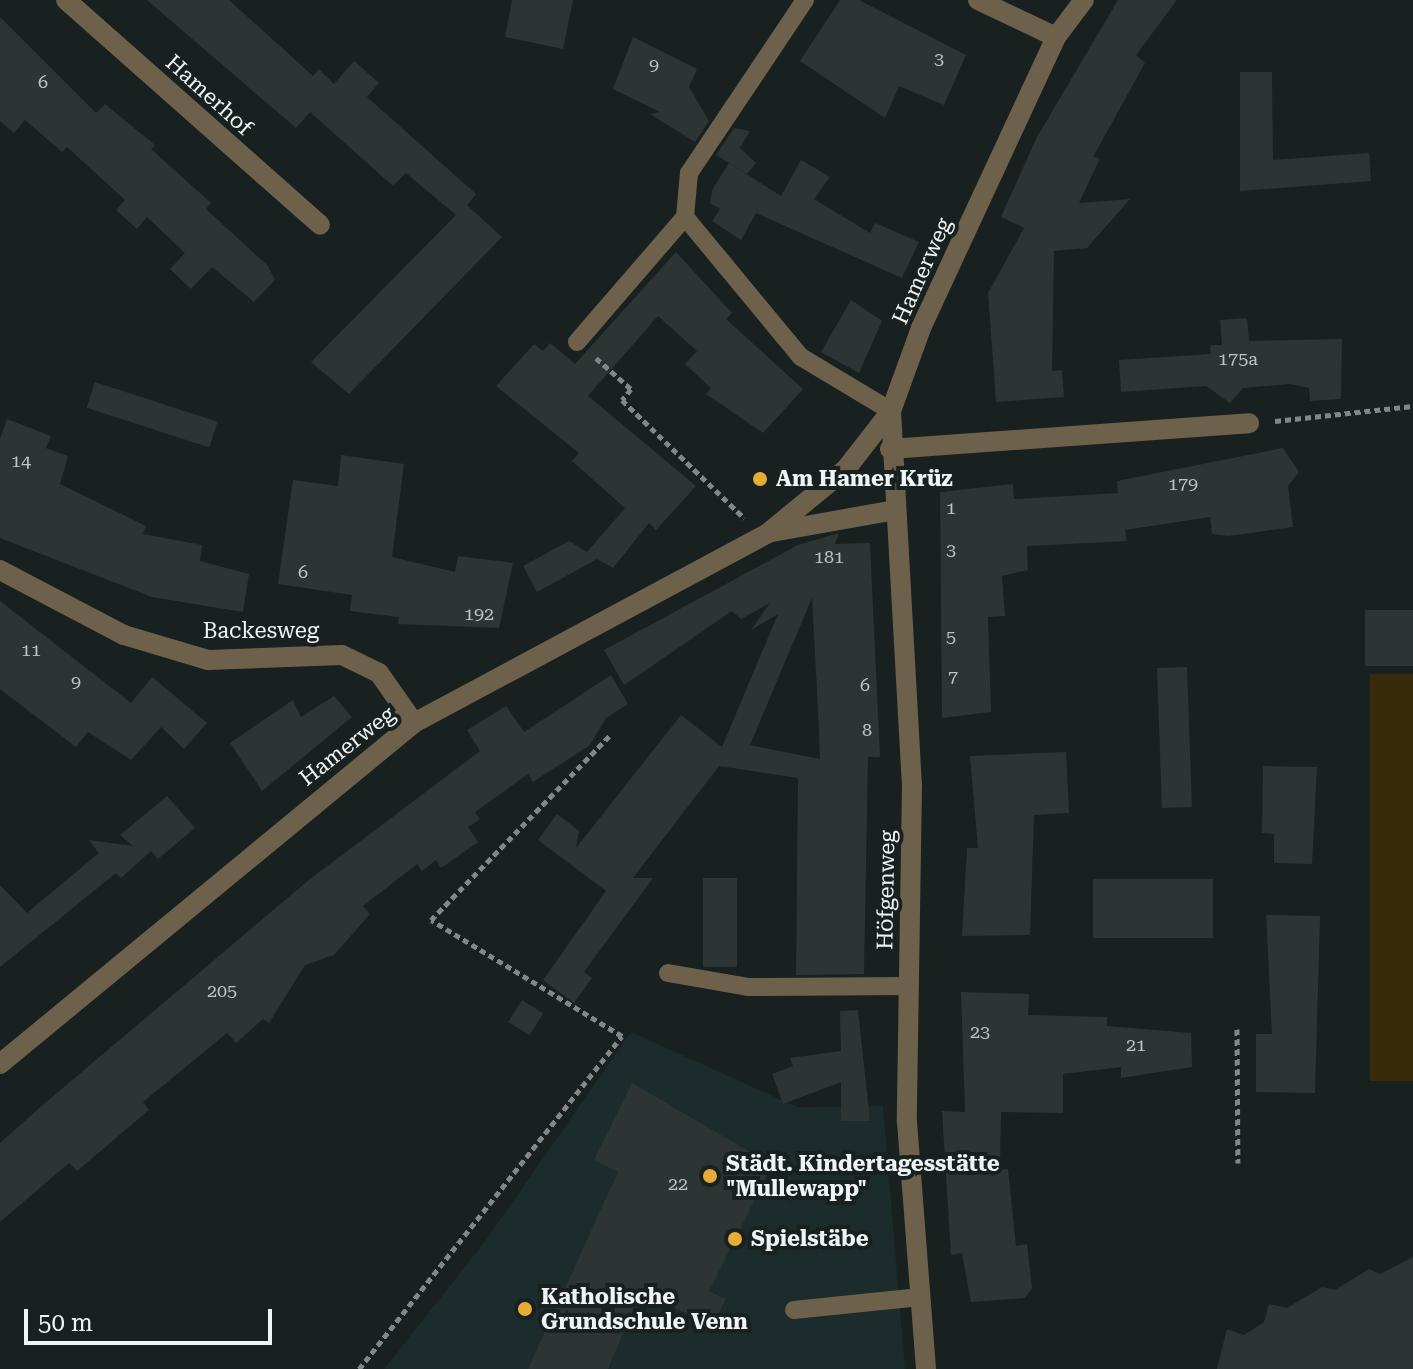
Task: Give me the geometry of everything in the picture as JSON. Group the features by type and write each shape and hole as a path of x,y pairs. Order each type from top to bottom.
{"street":[{"name":"Hamerhof","path":"66,0 320,225"},
{"path":"978,0 1056,37"},
{"name":"Hamerweg","path":"0,1064 414,723 768,533 846,469 891,411 921,328 1056,37 1084,0"},
{"name":"Höfgenweg","path":"891,411 890,449 912,785 907,1122 926,1369"},
{"path":"890,449 1249,423"},
{"name":"Hamerweg","path":"768,533 896,510"},
{"name":"Backesweg","path":"0,570 124,635 208,660 342,655 379,673 414,723"}],"lane":[{"path":"577,342 685,217 689,173 805,0"},
{"path":"685,217 801,357 891,411"},
{"path":"668,973 748,987 908,986"},
{"path":"794,1310 920,1297"}],"path":[{"path":"577,342 631,389 622,400 705,482 768,533"},
{"path":"1249,423 1413,406"},
{"path":"359,1369 622,1036 431,920 611,734"},
{"path":"1237,1029 1238,1163"}],"shaded area":[{"path":"1370,674 1413,674 1413,1081 1370,1081"},
{"name":"Städt. Kindertagesstätte \"Mullewapp\"","path":"631,1032 797,1107 883,1106 905,1369 384,1369 483,1244"}],"building":[{"path":"147,0 229,0 313,76 319,69 334,84 354,61 379,83 367,97 476,194 467,205 502,237 349,394 311,362 456,215 406,173 393,186 310,112 296,128"},
{"path":"512,0 573,0 563,49 505,37"},
{"path":"840,0 859,0 966,55 944,105 899,86 885,118 800,61"},
{"path":"1118,0 1177,0 1136,55 1145,63 1093,157 1100,158 1079,203 1130,199 1087,248 1054,251 1052,371 1062,370 1064,397 996,402 988,293 1024,228 1001,217 1037,137"},
{"path":"0,17 96,113 105,104 155,145 151,149 211,203 206,209 268,266 275,280 254,302 212,267 191,289 170,269 185,253 147,217 137,229 116,210 125,200 67,147 62,152 25,120 14,133 0,121"},
{"path":"633,37 697,69 689,87 709,121 695,142 650,114 660,112 613,89"},
{"path":"1240,72 1272,72 1273,160 1369,153 1371,181 1240,191"},
{"path":"734,128 750,131 740,148 756,163 747,174 716,155"},
{"path":"801,160 830,177 814,199 870,233 875,223 919,242 902,278 756,213 741,240 712,221 720,209 710,203 712,190 729,163 781,196"},
{"path":"676,252 732,313 726,319 803,389 763,433 706,394 711,388 685,364 697,351 658,316 588,396 696,486 656,530 649,523 613,568 597,559 537,592 523,566 569,541 587,552 625,508 572,461 579,453 496,386 534,344 543,351 550,343 575,364"},
{"path":"851,300 882,321 859,373 821,352"},
{"path":"1247,318 1249,341 1342,339 1341,399 1310,401 1309,388 1290,384 1243,388 1230,403 1206,386 1121,392 1119,360 1211,354 1210,345 1222,345 1220,320"},
{"path":"95,382 218,422 209,448 87,408"},
{"path":"7,419 51,436 46,448 68,456 60,484 146,526 143,534 202,545 200,561 249,574 243,612 152,597 0,538 0,439"},
{"path":"1283,448 1299,472 1288,486 1293,527 1229,536 1212,534 1210,517 1125,530 1127,541 1027,546 1028,570 1002,576 1005,616 988,617 991,712 942,718 940,492 1013,484 1014,499 1118,493 1117,481"},
{"path":"341,455 404,464 392,557 455,572 458,556 513,563 499,628 398,624 399,617 350,611 352,595 278,584 293,480 338,486"},
{"path":"839,533 835,544 870,543 880,757 868,757 864,974 796,975 798,778 719,766 633,878 653,878 584,972 592,978 574,1003 543,980 606,891 538,840 557,814 579,831 576,848 681,715 722,747 778,614 751,630 770,603 741,619 732,611 624,685 604,650 798,545","holes":["812,598 820,759 750,745"]},
{"path":"0,601 131,703 152,677 207,723 184,749 161,727 131,760 88,732 76,747 0,689"},
{"path":"1365,610 1413,610 1413,666 1365,666"},
{"path":"1187,667 1192,807 1162,808 1157,668"},
{"path":"611,675 628,704 606,718 590,745 533,782 528,774 475,812 480,819 468,827 478,842 441,868 436,860 422,871 417,864 363,906 370,914 334,955 305,965 269,1023 263,1019 236,1043 227,1033 143,1102 149,1110 77,1171 69,1163 0,1222 0,1143 310,879 480,751 467,730 506,706 524,732"},
{"path":"334,696 352,717 262,791 230,743 293,700 301,717"},
{"path":"1066,752 1069,813 1034,815 1030,935 962,936 967,848 978,848 970,756"},
{"path":"1263,766 1317,767 1312,864 1274,863 1274,834 1262,833"},
{"path":"167,796 195,828 158,859 151,851 121,878 116,873 0,967 0,885 27,913 99,853 89,840 133,846 120,835"},
{"path":"703,878 737,878 737,967 703,967"},
{"path":"1093,879 1213,879 1213,938 1093,938"},
{"path":"1266,915 1320,916 1315,1093 1256,1092 1256,1034 1272,1034"},
{"path":"961,992 1029,994 1028,1015 1107,1017 1107,1026 1191,1033 1192,1067 1121,1078 1121,1067 1063,1074 1063,1113 1001,1112 1000,1170 1008,1169 1016,1246 1027,1244 1032,1288 1025,1298 971,1302 962,1253 951,1255 942,1111 965,1112"},
{"path":"522,1000 543,1013 529,1035 508,1022"},
{"path":"858,1010 870,1121 841,1121 841,1082 783,1104 772,1074 793,1066 790,1058 841,1051 840,1011"},
{"path":"632,1083 772,1165 709,1291 726,1299 712,1326 641,1291 608,1369 528,1369 618,1172 594,1160"},
{"path":"1413,1257 1413,1369 1217,1369 1227,1329 1244,1335 1264,1322 1269,1304 1287,1308 1322,1287 1335,1290 1369,1269 1380,1274"}],"place":[{"name":"Am Hamer Krüz","path":"760,479"},
{"name":"Städt. Kindertagesstätte \"Mullewapp\"","path":"710,1176"},
{"name":"Spielstäbe","path":"735,1239"},
{"name":"Katholische Grundschule Venn","path":"525,1309"}]}
